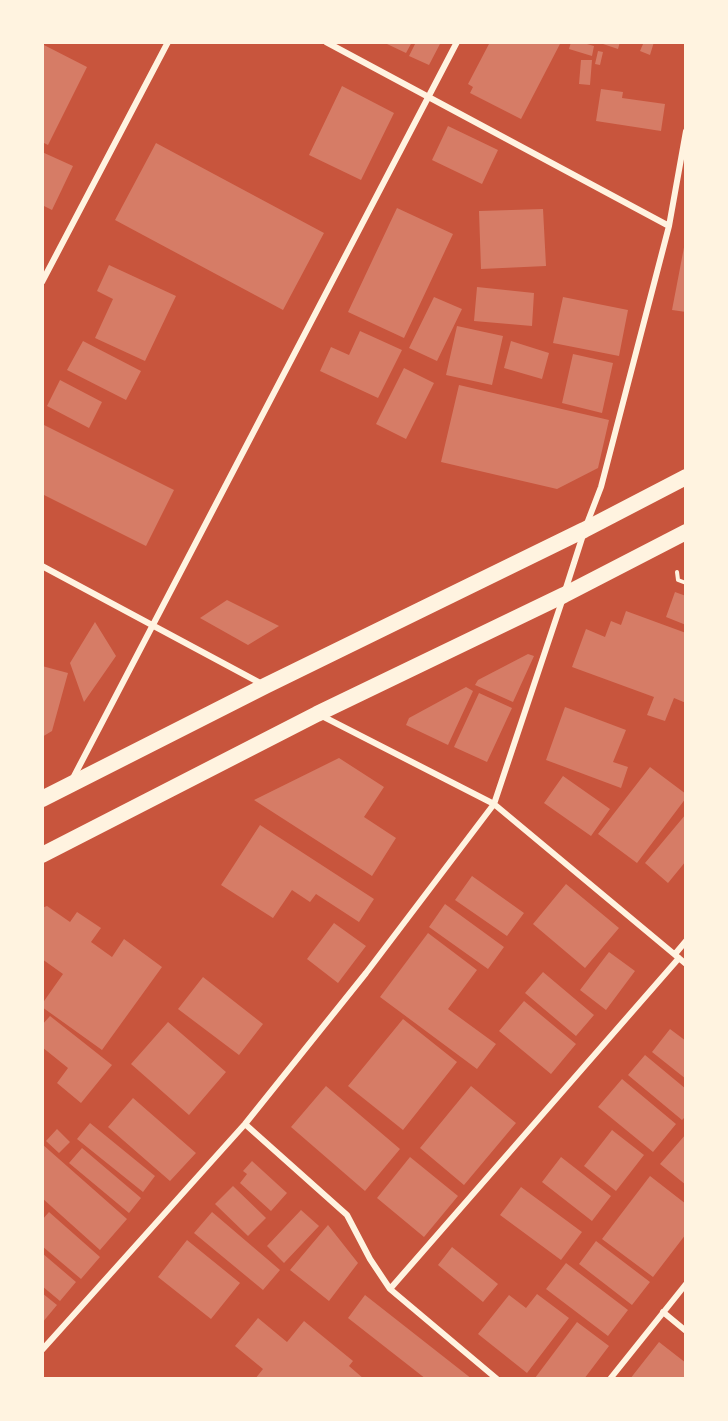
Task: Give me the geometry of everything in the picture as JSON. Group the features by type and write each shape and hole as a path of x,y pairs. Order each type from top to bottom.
{"highway":[{"path":"42,799 686,477"},
{"path":"42,855 317,714 564,595 686,532"}],"street":[{"path":"42,282 168,42"},
{"path":"326,42 669,226"},
{"path":"69,786 457,42"},
{"path":"42,1350 245,1124 366,973 494,804 584,530 601,487 669,226 686,131"},
{"path":"42,566 266,686"},
{"path":"317,714 494,804 686,964"},
{"path":"390,1289 677,956 686,941"},
{"path":"245,1124 347,1215 370,1259 390,1289 497,1379"},
{"path":"610,1379 686,1284"},
{"path":"663,1312 686,1331"}],"path":[{"path":"676,572 678,580 686,583"}],"building":[{"path":"388,42 412,42 406,53 387,44"},
{"path":"416,42 441,42 429,65 409,56"},
{"path":"490,42 561,42 521,119 470,93 473,87 468,84"},
{"path":"571,42 594,46 592,56 569,49"},
{"path":"597,42 620,42 618,49"},
{"path":"654,42 650,55 640,51 643,44 636,43"},
{"path":"42,44 87,67 48,145 42,142"},
{"path":"598,51 603,52 600,65 595,64"},
{"path":"581,60 592,60 590,85 579,84"},
{"path":"342,86 394,113 361,180 309,155"},
{"path":"601,89 623,92 622,98 665,104 661,131 596,121"},
{"path":"448,126 498,150 482,184 432,160"},
{"path":"156,143 324,233 283,310 115,220"},
{"path":"42,152 73,166 52,210 42,205"},
{"path":"397,208 453,234 404,338 348,312"},
{"path":"543,209 546,266 481,269 479,211"},
{"path":"686,242 686,312 672,310"},
{"path":"109,265 176,296 145,361 95,338 113,299 97,291"},
{"path":"477,287 534,293 532,326 474,321"},
{"path":"434,297 462,309 437,361 409,348"},
{"path":"563,297 628,310 619,356 553,343"},
{"path":"457,326 503,336 492,385 446,375"},
{"path":"360,331 402,350 378,398 320,371 331,347 349,355"},
{"path":"83,341 141,371 126,400 67,370"},
{"path":"511,341 549,353 542,379 504,368"},
{"path":"573,354 613,363 602,413 562,403"},
{"path":"404,368 434,383 406,439 376,424"},
{"path":"60,380 102,402 89,428 47,406"},
{"path":"459,385 609,420 598,468 557,489 441,462"},
{"path":"42,424 174,490 146,546 42,494"},
{"path":"675,592 686,596 686,625 666,617"},
{"path":"227,600 279,626 248,645 200,618"},
{"path":"626,611 686,633 686,703 674,698 665,721 647,715 654,697 572,667 586,629 605,637 611,621 621,625"},
{"path":"95,622 116,656 84,702 70,663"},
{"path":"528,654 534,656 513,702 475,685 478,680"},
{"path":"42,666 68,673 52,731 42,737"},
{"path":"466,687 473,691 448,745 406,725 409,718"},
{"path":"479,693 512,708 487,762 454,747"},
{"path":"565,707 626,730 613,762 628,767 621,788 546,760"},
{"path":"339,758 384,787 364,817 396,838 372,876 254,800"},
{"path":"650,767 686,794 686,798 637,863 598,834"},
{"path":"563,776 610,809 591,836 544,803"},
{"path":"686,814 686,861 668,883 645,863"},
{"path":"260,825 374,899 359,922 316,894 310,902 292,890 273,918 221,885"},
{"path":"472,876 524,913 507,936 455,900"},
{"path":"566,884 619,928 585,968 533,924"},
{"path":"445,904 504,947 488,969 429,927"},
{"path":"47,906 70,922 77,912 101,928 91,942 112,957 124,939 162,967 102,1050 42,1007 63,974 42,959 42,908"},
{"path":"334,923 366,946 338,983 307,959"},
{"path":"428,933 477,970 448,1009 496,1044 477,1069 380,997"},
{"path":"609,952 635,971 606,1010 580,990"},
{"path":"543,972 594,1015 576,1036 525,993"},
{"path":"203,977 263,1024 239,1055 178,1009"},
{"path":"524,1001 576,1044 551,1074 499,1031"},
{"path":"50,1016 112,1065 81,1103 57,1083 68,1068 42,1047 42,1025"},
{"path":"403,1019 457,1062 403,1130 348,1086"},
{"path":"168,1022 226,1072 189,1115 131,1064"},
{"path":"670,1029 686,1041 686,1079 652,1052"},
{"path":"645,1055 686,1089 686,1116 682,1120 628,1075"},
{"path":"622,1079 676,1124 653,1152 598,1107"},
{"path":"326,1086 400,1149 365,1191 291,1127"},
{"path":"471,1086 516,1123 464,1185 420,1148"},
{"path":"133,1098 196,1153 170,1181 108,1127"},
{"path":"90,1123 155,1176 143,1192 77,1139"},
{"path":"57,1129 70,1142 59,1153 46,1141"},
{"path":"612,1130 644,1155 616,1191 584,1166"},
{"path":"686,1134 686,1185 660,1164"},
{"path":"42,1144 127,1219 100,1250 42,1198"},
{"path":"82,1148 141,1198 129,1213 69,1163"},
{"path":"410,1157 458,1196 424,1237 377,1198"},
{"path":"561,1157 611,1196 592,1221 542,1182"},
{"path":"252,1161 287,1193 271,1211 240,1183 247,1174 243,1171"},
{"path":"650,1176 686,1204 686,1234 653,1277 602,1239"},
{"path":"233,1186 266,1218 248,1236 215,1204"},
{"path":"521,1187 582,1232 561,1260 500,1215"},
{"path":"301,1210 319,1226 284,1263 267,1246"},
{"path":"49,1212 100,1257 81,1279 42,1246 42,1220"},
{"path":"212,1212 280,1270 263,1290 194,1233"},
{"path":"328,1225 358,1263 329,1301 290,1270"},
{"path":"187,1240 240,1283 211,1319 158,1277"},
{"path":"596,1241 650,1282 632,1305 579,1264"},
{"path":"452,1247 498,1284 483,1302 438,1265"},
{"path":"42,1253 76,1282 60,1301 42,1286"},
{"path":"566,1263 628,1310 608,1336 546,1289"},
{"path":"42,1293 57,1305 42,1323"},
{"path":"537,1294 569,1318 527,1373 478,1334 509,1295 526,1308"},
{"path":"365,1295 472,1379 426,1379 348,1318"},
{"path":"258,1318 287,1342 304,1321 353,1361 349,1366 364,1379 255,1379 263,1369 235,1346"},
{"path":"577,1322 609,1346 584,1379 535,1378"},
{"path":"659,1342 686,1363 686,1379 630,1379"}]}
